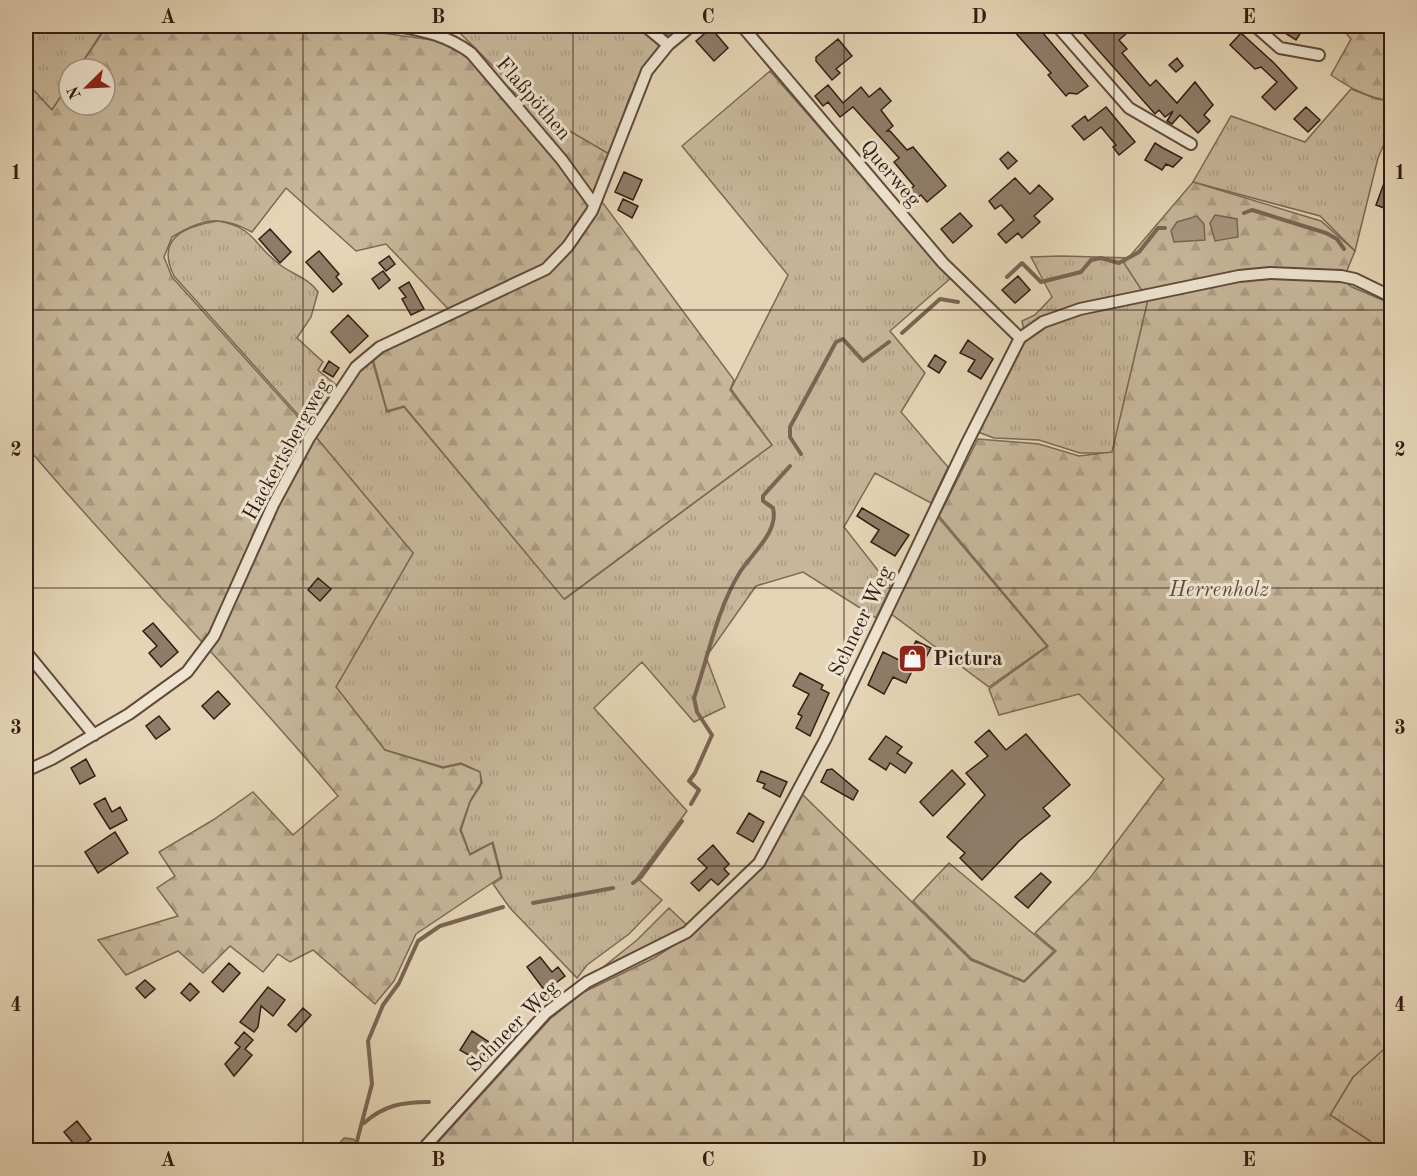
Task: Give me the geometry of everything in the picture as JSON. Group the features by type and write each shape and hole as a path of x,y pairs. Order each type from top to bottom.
{"street":[{"name":"Flaßpöthen","path":"398,26 439,34 454,40 471,53 562,160 593,203"},
{"path":"645,26 668,45"},
{"name":"Hackertsbergweg","path":"26,771 52,759 129,714 187,672 214,636 273,505 309,438 356,367 380,346 546,269 584,226 647,71 668,45 691,26"},
{"name":"Querweg","path":"742,26 943,263 1020,338"},
{"path":"1058,26 1129,108 1191,144"},
{"path":"1255,26 1280,48 1318,55"},
{"name":"Schneer Weg","path":"422,1150 546,1013 566,995 587,982 687,932 759,863 820,750 966,445 1020,338 1043,322 1080,309 1239,276 1270,273 1341,276 1355,279 1392,297"},
{"path":"26,652 94,735"}],"green space":[{"path":"26,26 86,26 102,32 86,57 57,57 57,102 52,110 26,82"},
{"path":"107,26 332,26 454,43 542,115 609,154 594,191 734,380 730,390 772,445 564,599 404,406 387,411 373,359 384,350 455,316 386,244 356,251 286,188 252,232 230,223 212,221 193,226 172,237 164,257 172,277 315,436 413,553 336,687 385,750 443,768 461,764 480,772 481,783 470,801 460,830 470,855 492,843 501,877 416,934 394,981 375,1004 313,950 290,962 278,954 263,972 230,946 203,973 178,951 126,975 98,940 178,916 157,888 175,876 159,852 213,820 253,792 293,835 338,796 26,446 26,82 52,110 57,102 57,117 117,117 117,57 86,57"},
{"path":"453,26 641,26 659,45 630,96 609,154 542,115"},
{"path":"651,26 679,26 667,35"},
{"path":"1340,26 1391,26 1391,101 1360,92 1331,75 1351,39"},
{"path":"770,71 951,278 890,331 925,373 901,412 948,467 931,503 875,473 844,527 891,587 876,618 803,572 756,586 706,657 725,707 694,722 642,662 594,708 687,811 637,878 662,900 629,934 587,965 577,978 510,908 493,884 502,878 493,842 470,854 461,830 470,802 482,783 480,772 461,763 443,767 385,750 336,687 413,553 315,436 358,372 372,360 387,412 404,407 565,599 772,445 731,389 788,275 682,146"},
{"path":"1351,89 1377,99 1391,101 1391,128 1378,158 1355,251 1320,216 1193,182 1231,116 1305,142"},
{"name":"Herrenholz","path":"1193,182 1321,221 1355,251 1343,280 1352,287 1392,304 1392,1042 1353,1077 1330,1115 1370,1141 1376,1150 431,1150 551,1018 584,992 654,958 690,935 763,867 802,794 971,960 1024,982 1056,951 1035,933 1090,878 1164,779 1079,694 999,715 989,689 1048,646 939,516 978,439 1039,444 1079,456 1112,452 1148,300 1124,263"},
{"path":"218,221 239,227 279,264 310,283 318,292 311,317 297,338 323,362 318,370 336,385 310,428 174,276 168,252 176,236 195,226"},
{"path":"1031,257 1132,258 1148,300 1112,453 1080,453 1039,440 994,438 978,432 1018,356 1025,336 1022,321 1035,315 1052,297"},
{"path":"938,517 1047,646 989,687 890,613"},
{"path":"949,863 1054,951 1024,981 972,959 913,901"},
{"path":"669,908 688,926 592,976 637,940"},
{"path":"1391,1042 1391,1150 1376,1150 1370,1141 1330,1115 1353,1077"}],"shaded area":[{"path":"1215,215 1237,219 1238,237 1215,241 1210,223"},
{"path":"1197,216 1204,224 1205,240 1174,242 1171,231 1177,222"},
{"path":"344,1138 353,1139 365,1150 333,1150"}],"building":[{"path":"1021,26 1037,26 1088,86 1077,94 1069,93 1066,96 1048,75 1051,73 1014,31"},
{"path":"1077,26 1135,26 1119,40 1127,49 1122,53 1150,86 1156,80 1177,103 1195,82 1213,105 1204,115 1210,121 1198,133 1180,115 1172,124 1167,121 1173,111 1165,117 1159,110 1155,114"},
{"path":"1274,26 1305,26 1296,40"},
{"path":"711,28 728,48 714,61 696,41"},
{"path":"1241,33 1297,88 1275,110 1262,97 1277,82 1261,67 1255,69 1230,45"},
{"path":"838,39 852,56 836,69 840,73 832,80 816,61 816,57"},
{"path":"1177,58 1183,66 1176,72 1169,65"},
{"path":"828,85 843,103 861,87 869,97 880,88 891,101 881,110 893,126 887,131 890,131 907,150 913,147 946,186 927,202 921,195 912,202 905,194 914,186 894,162 899,158 853,107 840,117 828,102 823,106 815,96"},
{"path":"1106,107 1135,142 1119,155 1113,147 1116,145 1101,127 1084,140 1072,126 1085,116 1088,121"},
{"path":"1306,107 1320,120 1308,132 1294,119"},
{"path":"1155,143 1182,158 1173,167 1166,164 1162,170 1145,160"},
{"path":"1008,152 1017,161 1008,169 1000,159"},
{"path":"1390,167 1392,167 1392,211 1376,205"},
{"path":"624,172 642,180 633,200 615,192"},
{"path":"1015,178 1030,194 1039,185 1053,199 1034,216 1040,222 1022,238 1018,233 1006,243 998,234 1014,220 1001,205 995,209 989,201"},
{"path":"623,199 638,206 632,218 618,210"},
{"path":"960,213 972,226 953,243 941,229"},
{"path":"270,229 291,252 280,263 259,239"},
{"path":"319,251 339,274 336,277 342,284 333,292 306,262"},
{"path":"389,256 395,264 386,271 379,263"},
{"path":"383,271 390,280 379,289 372,279"},
{"path":"1018,276 1030,290 1015,303 1002,290"},
{"path":"409,282 424,309 411,315 402,299 406,297 399,288"},
{"path":"348,315 368,336 350,353 331,332"},
{"path":"968,340 993,359 981,379 968,371 975,360 960,353"},
{"path":"935,355 946,362 939,373 928,366"},
{"path":"329,361 339,368 333,377 323,371"},
{"path":"862,508 909,535 895,556 871,542 879,530 857,516"},
{"path":"318,578 331,589 320,601 308,590"},
{"path":"153,623 178,652 161,667 149,653 157,646 143,631"},
{"path":"916,641 931,648 918,672 913,669 906,683 893,677 884,694 868,685 883,652 905,663"},
{"path":"800,673 823,685 821,689 829,693 810,736 796,728 802,716 798,714 809,694 793,686"},
{"path":"218,691 230,704 214,719 202,706"},
{"path":"159,716 170,729 156,739 146,726"},
{"path":"989,730 1006,750 1026,734 1070,785 1043,808 1050,816 1019,841 982,880 960,858 965,853 947,837 985,795 966,773 988,756 975,742"},
{"path":"886,736 902,747 897,753 912,763 905,773 890,763 886,770 869,759"},
{"path":"86,759 95,776 80,784 71,768"},
{"path":"832,769 858,791 853,800 821,782 827,770"},
{"path":"952,770 965,784 933,816 920,802"},
{"path":"761,771 787,782 780,797 763,788 765,784 757,781"},
{"path":"105,798 112,812 120,807 127,820 110,829 94,804"},
{"path":"749,813 764,822 753,842 737,833"},
{"path":"115,832 128,853 98,873 85,852"},
{"path":"713,845 729,864 724,869 729,874 718,885 711,879 699,891 691,883 707,868 698,859"},
{"path":"1041,873 1051,882 1028,908 1015,897"},
{"path":"540,957 552,972 558,967 565,976 545,991 527,967"},
{"path":"229,963 240,973 223,992 212,982"},
{"path":"145,980 155,989 145,998 136,988"},
{"path":"190,983 199,992 190,1001 181,993"},
{"path":"268,987 285,1000 273,1016 261,1006 258,1027 254,1032 240,1022"},
{"path":"303,1008 311,1015 296,1032 288,1025"},
{"path":"472,1031 489,1042 477,1060 460,1050"},
{"path":"244,1032 253,1040 245,1049 252,1055 234,1076 225,1064 240,1047 235,1043"},
{"path":"77,1121 91,1139 78,1149 64,1132"}],"waterway":[{"path":"1244,213 1252,210 1326,233 1337,239 1344,249"},
{"path":"1007,277 1022,263 1041,282 1081,272 1091,260 1101,258 1119,263 1139,252 1158,228 1165,228"},
{"path":"902,333 940,299 958,302"},
{"path":"801,454 790,437 790,427 836,342 843,339 863,361 889,342"},
{"path":"691,804 699,790 689,781 712,735 697,712 694,698 732,586 772,525 773,508 763,501 763,496 790,466"},
{"path":"633,883 641,877 682,821"},
{"path":"533,903 613,888"},
{"path":"357,1141 372,1084 368,1041 383,1005 399,983 418,941 440,926 503,907"},
{"path":"364,1123 386,1108 429,1102"}],"place":[{"name":"Pictura","path":"912,658"}]}
